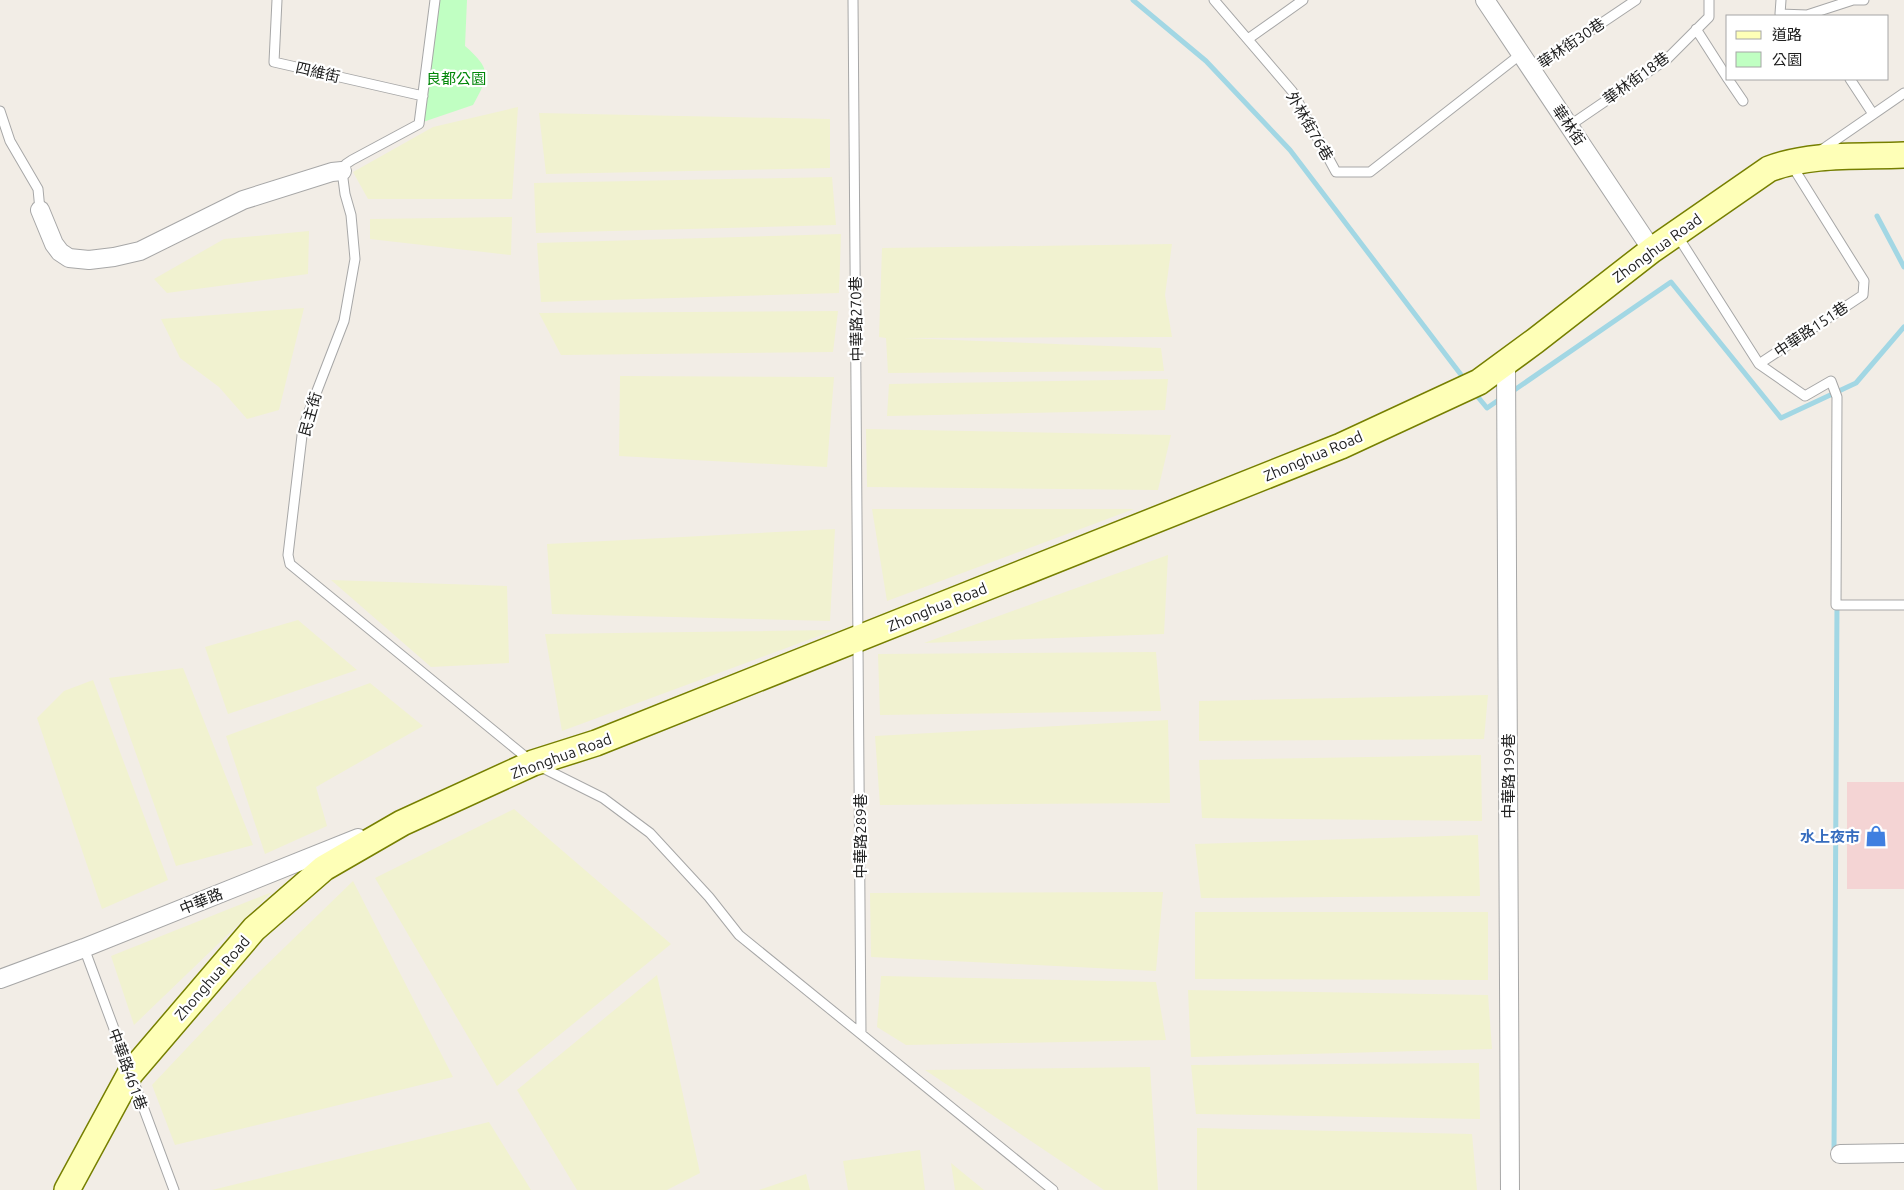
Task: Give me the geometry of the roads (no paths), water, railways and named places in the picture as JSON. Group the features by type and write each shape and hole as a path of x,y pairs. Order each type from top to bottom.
{"main road":[{"name":"Zhonghua Road","path":"67,1190 130,1074 254,929 324,868 402,823 533,763 596,744 1340,446 1479,382 1652,250 1769,169 1799,160 1904,155"}],"street":[{"name":"華林街","path":"1486,0 1652,250"},
{"path":"40,210 48,232 60,252 70,258 89,260 114,257 140,251 242,200 332,172 342,171"},
{"name":"中華路199巷","path":"1506,362 1510,1190"},
{"name":"中華路","path":"0,979 84,948 353,840 402,823"},
{"path":"1840,1154 1904,1153"}],"lane":[{"name":"四維街","path":"278,0 274,62 422,96"},
{"path":"342,171 346,164 352,160 419,124 435,0"},
{"name":"中華路270巷","path":"853,0 859,638"},
{"name":"外林街76巷","path":"1214,0 1292,91 1336,172 1370,172 1522,54"},
{"path":"1248,39 1303,0"},
{"name":"華林街30巷","path":"1532,70 1636,0"},
{"name":"華林街18巷","path":"1569,126 1667,59 1709,16 1710,0"},
{"path":"1781,0 1780,14 1794,15"},
{"path":"1810,15 1853,0 1864,0"},
{"path":"1696,30 1726,76"},
{"path":"1729,80 1742,101"},
{"path":"1851,80 1873,114"},
{"path":"1799,160 1904,93"},
{"path":"0,111 10,141 38,189 40,210"},
{"name":"中華路151巷","path":"1676,234 1758,364 1863,294 1864,281 1799,160"},
{"name":"民主街","path":"342,171 345,194 351,215 354,259 344,321 304,428 288,554 290,564 533,763"},
{"path":"1758,364 1805,396 1831,381 1837,397 1836,605 1904,605"},
{"name":"中華路289巷","path":"859,638 861,1034"},
{"path":"533,763 603,798 650,833 709,897 739,935 1053,1190"},
{"name":"中華路461巷","path":"84,948 174,1190"}],"waterway":[{"path":"1133,0 1206,61 1290,150 1465,380"},
{"path":"1877,216 1904,267"},
{"path":"1510,393 1671,282 1781,418 1856,383 1904,327"},
{"path":"1473,391 1487,408 1503,397"},
{"path":"1834,1152 1837,603"}],"place":[{"name":"水上夜市","path":"1876,836"}],"park label":[{"name":"良都公園","path":"456,78"}]}
